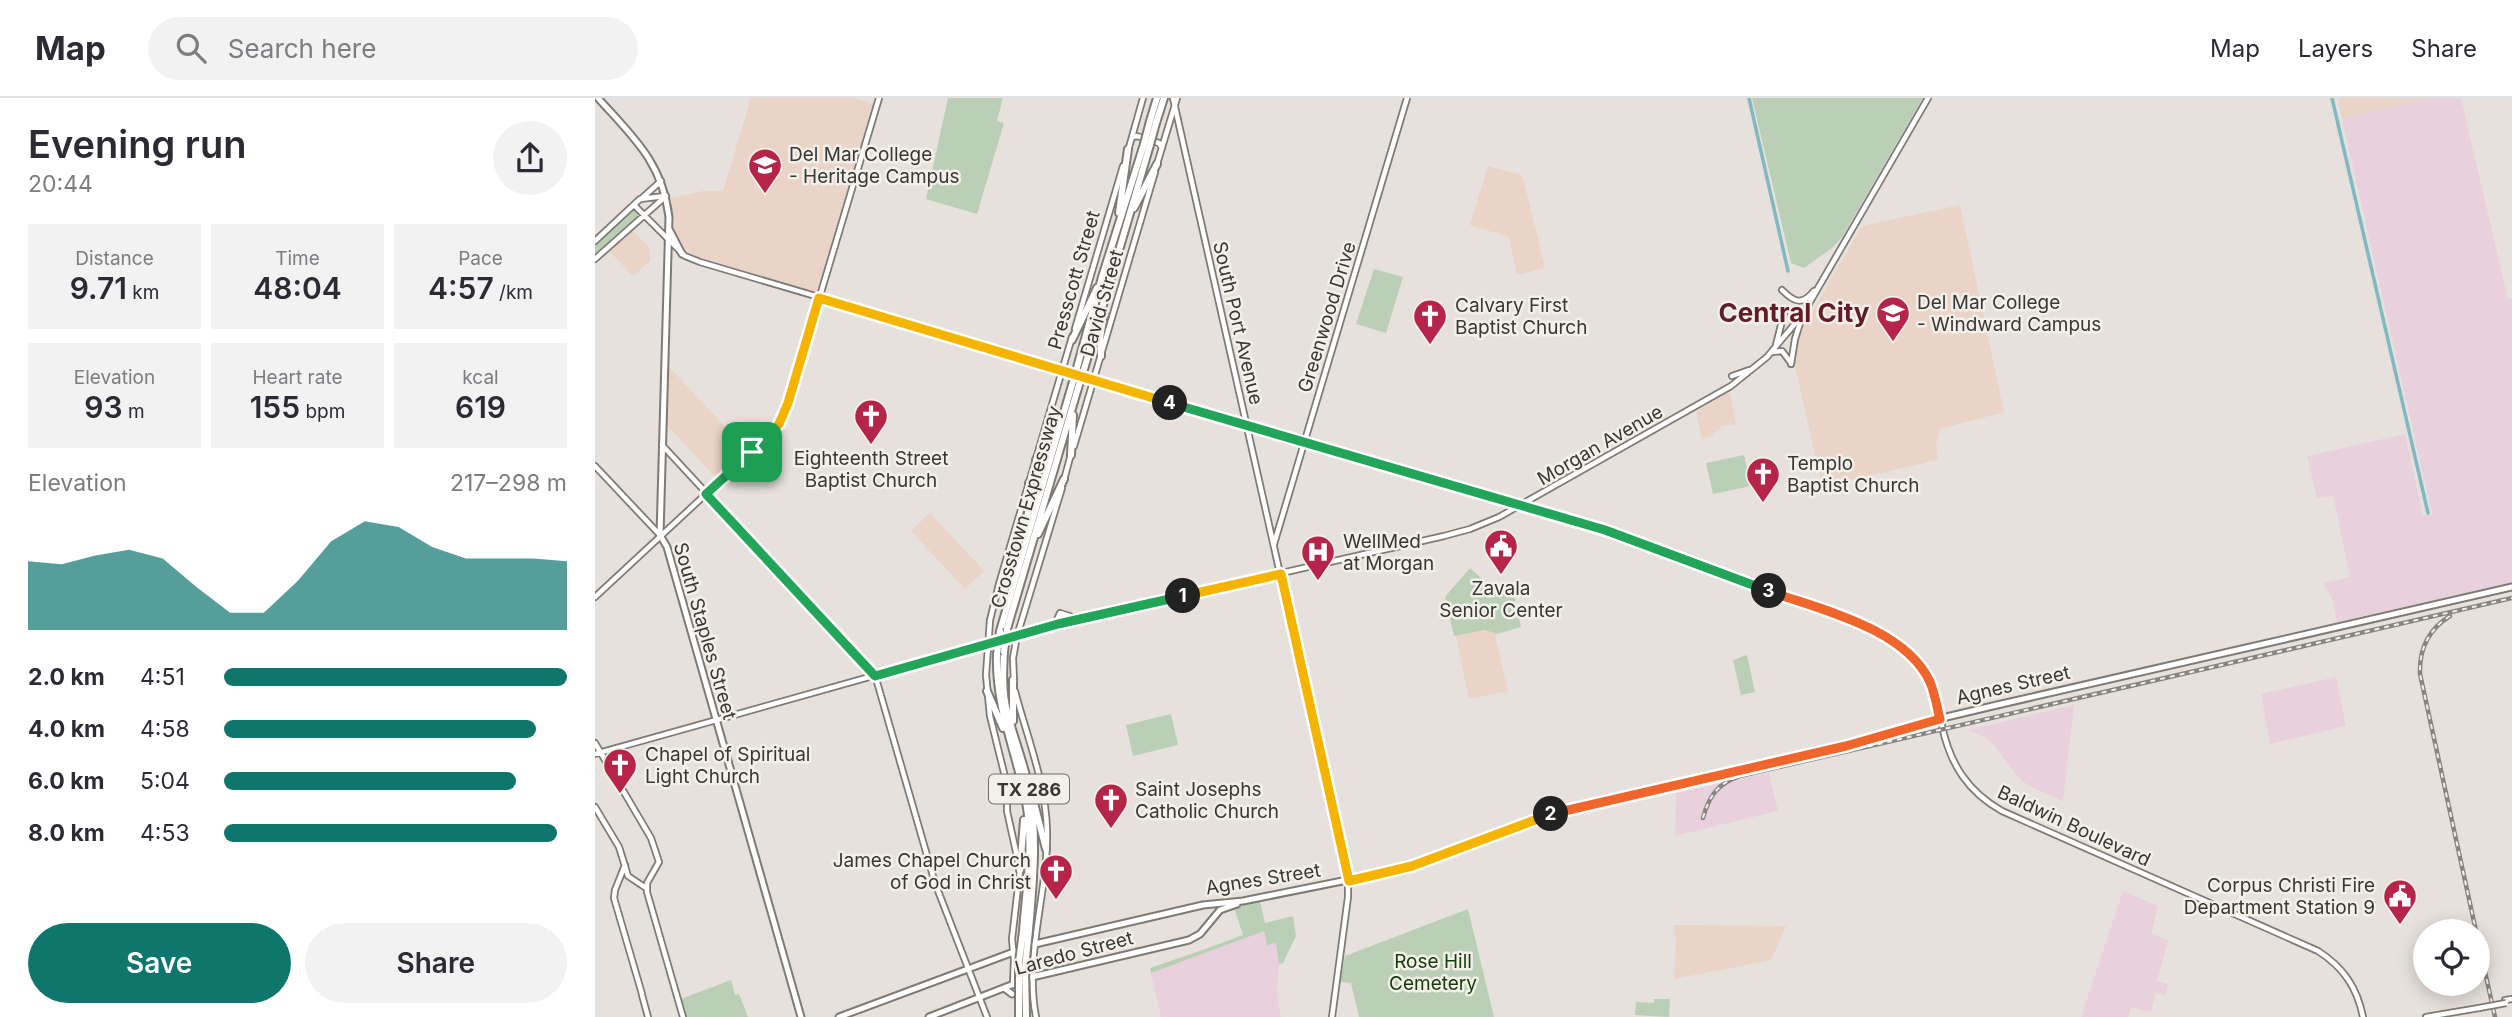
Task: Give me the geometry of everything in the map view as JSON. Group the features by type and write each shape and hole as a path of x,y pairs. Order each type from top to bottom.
{"highway":[{"name":"Crosstown Expressway","path":"1081,365 1108,284 1153,122 1162,99"},
{"name":"Crosstown Expressway","path":"1025,1017 1029,840 1025,787 1003,690 1000,652 1003,630 1076,388 1102,276 1147,144"},
{"path":"1114,237 1128,149"},
{"path":"1124,229 1157,164"},
{"path":"1072,340 1102,276"},
{"path":"1101,356 1100,339 1108,284"},
{"name":"Crosstown Expressway","path":"1027,552 1067,403 1076,388"},
{"path":"1071,455 1071,424 1076,388"},
{"path":"1035,460 1067,403"},
{"path":"1027,552 1064,479"},
{"path":"1027,552 1029,483"},
{"path":"1013,680 1014,746"},
{"path":"987,691 1014,746"},
{"path":"1025,787 1043,830 1046,849"},
{"path":"1020,870 1025,787"},
{"name":"Crosstown Expressway","path":"1019,1017 1019,962 1026,930"}],"main road":[{"name":"South Staples Street","path":"598,98 646,153 661,180 666,196 668,240 660,535 667,547 801,1017"},
{"path":"595,597 779,424 788,403 879,98"},
{"name":"Presscott Street","path":"1013,951 1020,870 1007,811 1007,785 990,716 987,691 990,620 1143,98"},
{"name":"South Port Avenue","path":"1175,98 1349,881 1332,1017"},
{"name":"Greenwood Drive","path":"1273,545 1407,98"},
{"path":"1785,309 1781,331 1773,350 1782,351 1791,364 1794,339 1803,314 1928,98"},
{"name":"David Street","path":"1046,849 1044,800 1013,680 1017,636 1175,107"},
{"path":"1132,138 1137,136 1159,143 1162,148"},
{"path":"595,241 661,180"},
{"path":"641,199 666,196"},
{"path":"595,259 666,196"},
{"name":"Baldwin Boulevard","path":"634,205 682,254 700,262 1605,530 1869,628 1902,646 1925,675 1933,692 1950,754 1959,772 1975,793 1993,806 2318,951 2347,977 2357,996 2363,1017"},
{"path":"668,228 682,254"},
{"path":"1782,290 1794,301 1803,301 1823,280"},
{"name":"Morgan Avenue","path":"598,753 1055,625 1459,532 1499,517 1731,386 1787,336 1803,314"},
{"path":"1732,376 1753,369"},
{"path":"662,445 875,676 935,883 987,1017"},
{"path":"595,466 660,535"},
{"name":"Agnes Street","path":"839,1017 1032,945 1203,905 1243,901 1412,866 1565,810 1846,746 1940,719 2512,587"},
{"path":"1055,625 1060,612 1080,620"},
{"path":"595,743 598,753 651,838 659,862 646,888"},
{"path":"595,807 619,847 628,876 646,888 683,1017"},
{"path":"1036,1017 1032,945 1041,911 1046,849"},
{"path":"625,864 614,898 648,1017"},
{"name":"Laredo Street","path":"929,1017 1032,977 1189,940 1200,934 1220,911 1243,901"},
{"path":"1012,939 1017,942 1036,934"},
{"path":"1013,951 1016,984"},
{"path":"1004,988 1013,994"},
{"path":"2426,1017 2509,1001"}],"shaded area":[{"name":"Del Mar College - Heritage Campus","path":"751,98 855,98 874,104 816,292 698,257 685,250 674,234 671,198 703,191 723,191"},
{"path":"2337,98 2429,98 2342,119"},
{"path":"2429,98 2461,98 2508,299 2512,299 2512,582 2337,622 2333,601 2324,583 2350,577 2333,496 2317,498 2307,456 2405,434 2423,516 2432,514 2342,119"},
{"path":"1488,166 1521,175 1523,178 1545,268 1517,275 1509,237 1470,225"},
{"name":"Del Mar College - Windward Campus","path":"1960,205 2004,412 1940,429 1936,445 1938,460 1822,486 1795,366 1795,347 1803,328 1862,226"},
{"path":"632,230 649,247 650,261 633,276 609,251"},
{"path":"668,366 748,451 718,480 666,424"},
{"path":"1727,393 1730,394 1736,424 1721,426 1713,436 1702,439 1696,412"},
{"path":"930,513 984,571 965,589 911,531"},
{"path":"1485,630 1497,634 1495,636 1508,691 1469,699 1456,636"},
{"path":"2336,677 2346,726 2270,744 2261,694"},
{"path":"2074,705 2063,801 2029,786 2018,777 1994,745 1985,737 1968,730"},
{"path":"1769,773 1778,811 1675,836 1676,793"},
{"path":"2123,891 2158,906 2151,934 2168,940 2157,981 2168,984 2166,995 2156,993 2151,1012 2131,1007 2128,1017 2081,1017"},
{"path":"1673,925 1786,926 1771,960 1674,979 1676,940"},
{"path":"1264,930 1276,942 1277,947 1277,993 1281,1017 1161,1017 1151,973"}],"green space":[{"path":"948,98 1003,98 997,121 1004,123 977,214 926,199"},
{"path":"1752,98 1923,98 1842,237 1832,248 1804,268 1791,263"},
{"path":"634,209 640,216 595,257 595,244"},
{"path":"1374,269 1403,277 1386,333 1356,324"},
{"path":"1744,455 1751,486 1713,494 1706,463"},
{"path":"1470,568 1494,590 1512,586 1521,627 1497,634 1485,630 1454,636 1445,597"},
{"path":"1747,655 1755,692 1741,695 1733,660"},
{"path":"1171,714 1178,745 1133,756 1126,725"},
{"path":"1260,901 1265,923 1293,916 1296,936 1283,963 1279,964 1276,943 1267,945 1264,931 1151,973 1150,968 1243,935 1234,908"},
{"name":"Rose Hill Cemetery","path":"1468,909 1494,1017 1359,1017 1351,983 1340,982 1345,956"},
{"path":"731,980 735,995 739,994 748,1017 685,1017 681,999"},
{"path":"1654,999 1670,999 1669,1017 1635,1015 1636,1002 1654,1003"}],"waterway":[{"path":"1749,98 1788,271"},
{"path":"2332,98 2428,513"}],"railway":[{"path":"1703,818 1715,791 1740,776 2512,598"},
{"path":"2450,616 2436,627 2427,640 2421,656 2420,674 2473,919"},
{"path":"2490,994 2495,1017"}],"place":[{"name":"Del Mar College - Heritage Campus","path":"765,195"},
{"name":"Del Mar College - Windward Campus","path":"1893,343"},
{"name":"Calvary First Baptist Church","path":"1430,346"},
{"name":"Eighteenth Street Baptist Church","path":"871,446"},
{"name":"Templo Baptist Church","path":"1763,504"},
{"name":"Zavala Senior Center","path":"1501,576"},
{"name":"WellMed at Morgan","path":"1318,582"},
{"name":"Chapel of Spiritual Light Church","path":"620,795"},
{"name":"Saint Josephs Catholic Church","path":"1111,830"},
{"name":"James Chapel Church of God in Christ","path":"1056,901"},
{"name":"Corpus Christi Fire Department Station 9","path":"2400,926"}],"district":[{"name":"Central City","path":"1794,312"}],"route":[{"path":"819,298 1605,530 1869,628 1902,646 1921,669 1929,681 1940,719 1846,746 1565,810 1517,825 1412,866 1349,881 1281,574 1058,624 875,676 706,494 752,452 779,424 788,403 819,298"}]}
